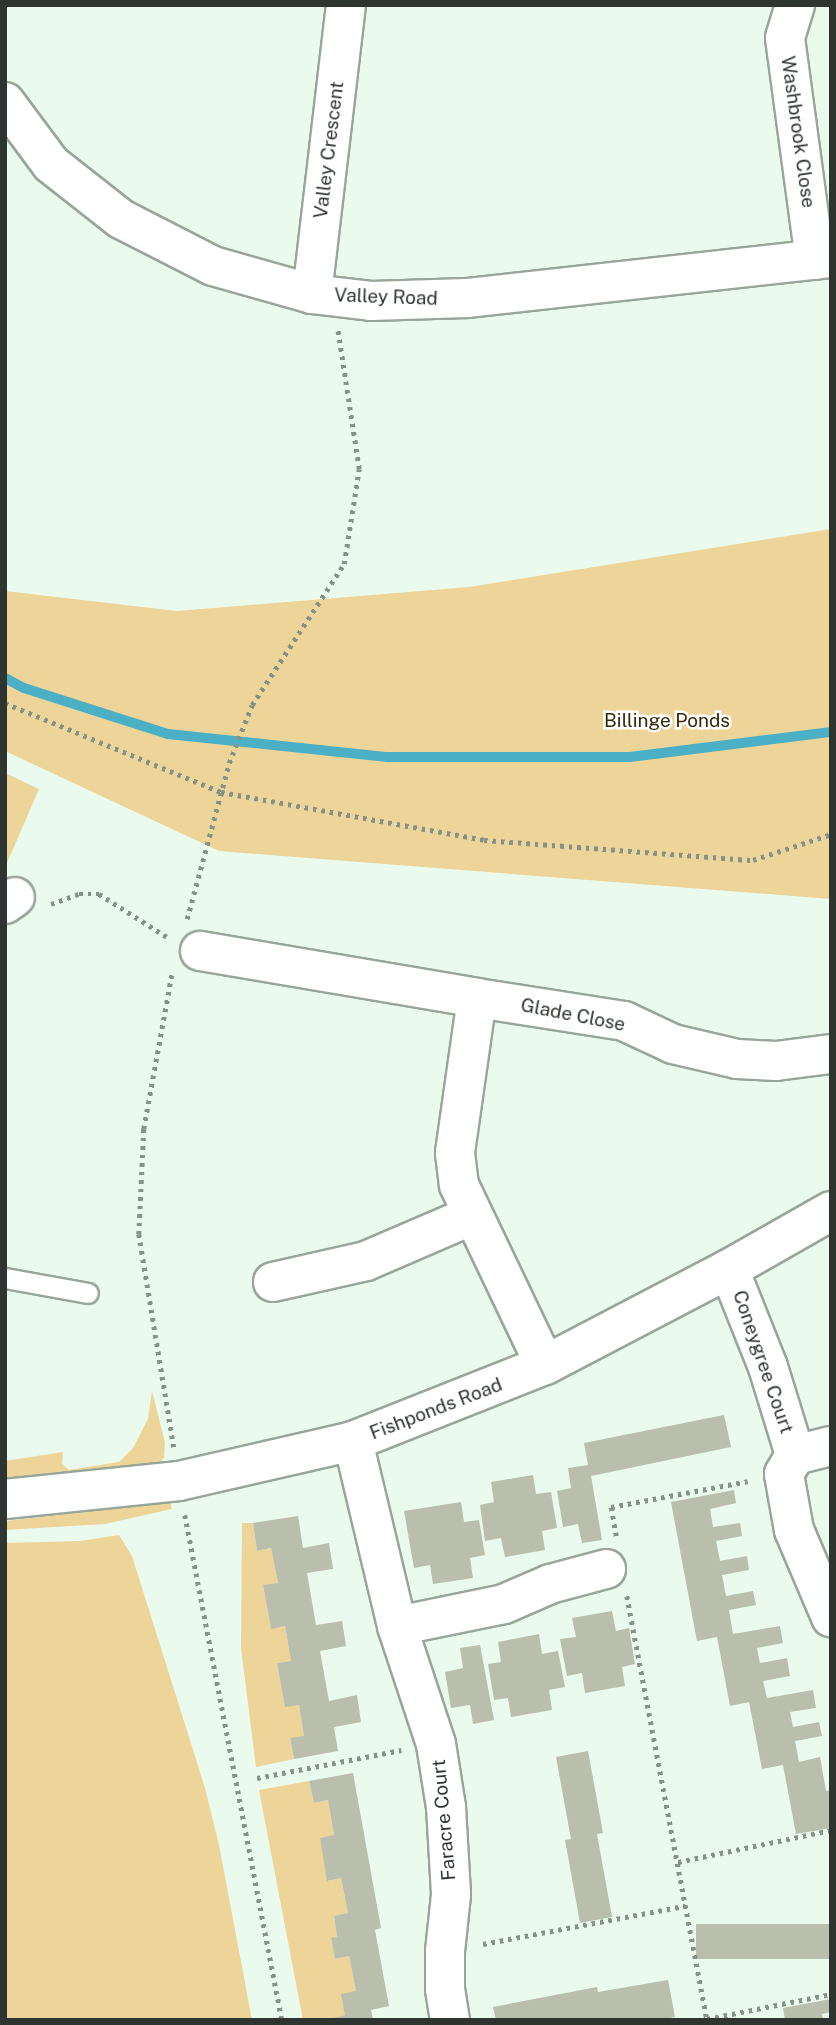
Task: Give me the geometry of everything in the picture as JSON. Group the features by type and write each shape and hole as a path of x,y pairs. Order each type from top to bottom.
{"street":[{"name":"Valley Crescent","path":"322,295 346,5"},
{"name":"Washbrook Close","path":"794,5 785,38 823,259"},
{"name":"Valley Road","path":"5,102 51,164 121,219 213,267 322,295 371,301 467,298 823,259"},
{"name":"Glade Close","path":"182,946 477,999 624,1021 673,1044 737,1059 776,1061 831,1054"},
{"path":"477,999 455,1153 459,1185 545,1365"},
{"name":"Fishponds Road","path":"5,1499 46,1497 179,1481 353,1441 545,1365 730,1269 831,1211"},
{"path":"273,1282 366,1261 473,1215"},
{"name":"Coneygree Court","path":"730,1269 803,1458 794,1530 831,1617"},
{"name":"Faracre Court","path":"353,1441 397,1626 436,1744 446,1807 450,1895 444,1951 450,2020"},
{"path":"397,1626 504,1604 550,1584 616,1568"}],"lane":[{"path":"5,1278 88,1293"}],"path":[{"path":"174,1450 139,1234 144,1129 182,946 229,763 252,705 344,564 359,469 322,295"},
{"path":"5,703 220,792 484,840 753,860 831,834"},
{"path":"20,903 79,894 99,894 182,946"},
{"path":"803,1458 611,1507 616,1568 678,1862 707,2019 831,1994"},
{"path":"185,1513 282,2020"},
{"path":"257,1777 436,1744"},
{"path":"678,1862 831,1830"},
{"path":"444,1951 685,1906"},
{"path":"739,2013 740,2020"}],"green space":[{"name":"Billinge Ponds","path":"831,529 831,899 219,851 5,751 5,591 177,611 469,587"},
{"path":"5,773 39,789 7,863 5,863"},
{"path":"152,1391 165,1443 164,1458 157,1464 5,1481 5,1461 63,1452 62,1464 69,1470 119,1462 133,1448 148,1419"},
{"path":"170,1502 172,1509 105,1524 5,1530 5,1521"},
{"path":"242,1523 253,1523 257,1551 271,1548 278,1583 263,1586 271,1628 285,1626 291,1661 277,1663 285,1706 299,1705 304,1736 290,1739 294,1759 256,1767 241,1648"},
{"path":"119,1535 132,1556 205,1788 219,1845 252,2020 5,2020 5,1543 80,1541"},
{"path":"309,1781 314,1803 328,1800 334,1835 320,1839 328,1881 341,1878 348,1913 334,1916 337,1937 331,1939 335,1959 349,1956 356,1991 345,2015 328,2020 303,2020 259,1790"}],"building":[{"path":"724,1415 731,1447 591,1476 602,1540 582,1543 578,1524 563,1527 557,1491 571,1488 568,1468 588,1465 584,1443"},
{"path":"533,1475 536,1494 551,1492 557,1528 542,1531 545,1550 505,1557 501,1538 485,1541 480,1505 494,1502 491,1482"},
{"path":"734,1490 736,1503 710,1509 713,1527 740,1523 742,1536 716,1541 720,1561 747,1556 749,1570 722,1575 726,1596 753,1591 756,1605 729,1610 733,1634 780,1626 783,1643 757,1648 760,1663 787,1658 790,1676 763,1681 767,1698 813,1690 816,1708 790,1712 793,1727 819,1722 822,1736 795,1741 799,1762 820,1757 826,1791 831,1790 831,1828 796,1834 783,1765 762,1769 749,1702 730,1706 717,1637 697,1641 671,1502"},
{"path":"461,1502 464,1522 479,1520 485,1555 470,1558 473,1578 433,1584 430,1565 414,1568 404,1511"},
{"path":"298,1516 303,1548 329,1543 333,1569 307,1573 316,1625 342,1621 346,1646 320,1651 329,1701 357,1695 361,1722 334,1727 338,1751 294,1759 290,1738 304,1736 299,1705 285,1707 277,1663 291,1661 285,1626 271,1629 263,1585 278,1583 271,1548 257,1551 253,1523"},
{"path":"612,1611 616,1631 629,1628 635,1664 622,1667 625,1686 585,1693 582,1673 567,1676 560,1639 576,1637 572,1618"},
{"path":"539,1634 542,1654 558,1651 565,1687 549,1690 552,1710 511,1717 508,1698 494,1700 488,1664 501,1662 498,1642"},
{"path":"480,1645 494,1720 473,1724 470,1705 451,1708 445,1672 463,1668 460,1648"},
{"path":"588,1751 603,1833 597,1834 612,1917 580,1923 565,1840 571,1839 556,1757"},
{"path":"353,1773 381,1928 375,1930 389,2006 371,2010 373,2020 326,2020 345,2015 341,1994 356,1991 349,1956 335,1959 331,1938 337,1937 334,1916 348,1913 341,1878 327,1881 320,1838 334,1835 328,1800 314,1803 309,1781"},
{"path":"696,1924 831,1924 831,1959 696,1959"},
{"path":"668,1980 675,2017 659,2020 496,2020 493,2007 597,1987 598,1992"},
{"path":"831,1999 831,2012 822,2014 823,2020 785,2020 783,2008"}],"waterway":[{"path":"5,678 24,688 168,734 388,757 630,757 831,732"}]}
